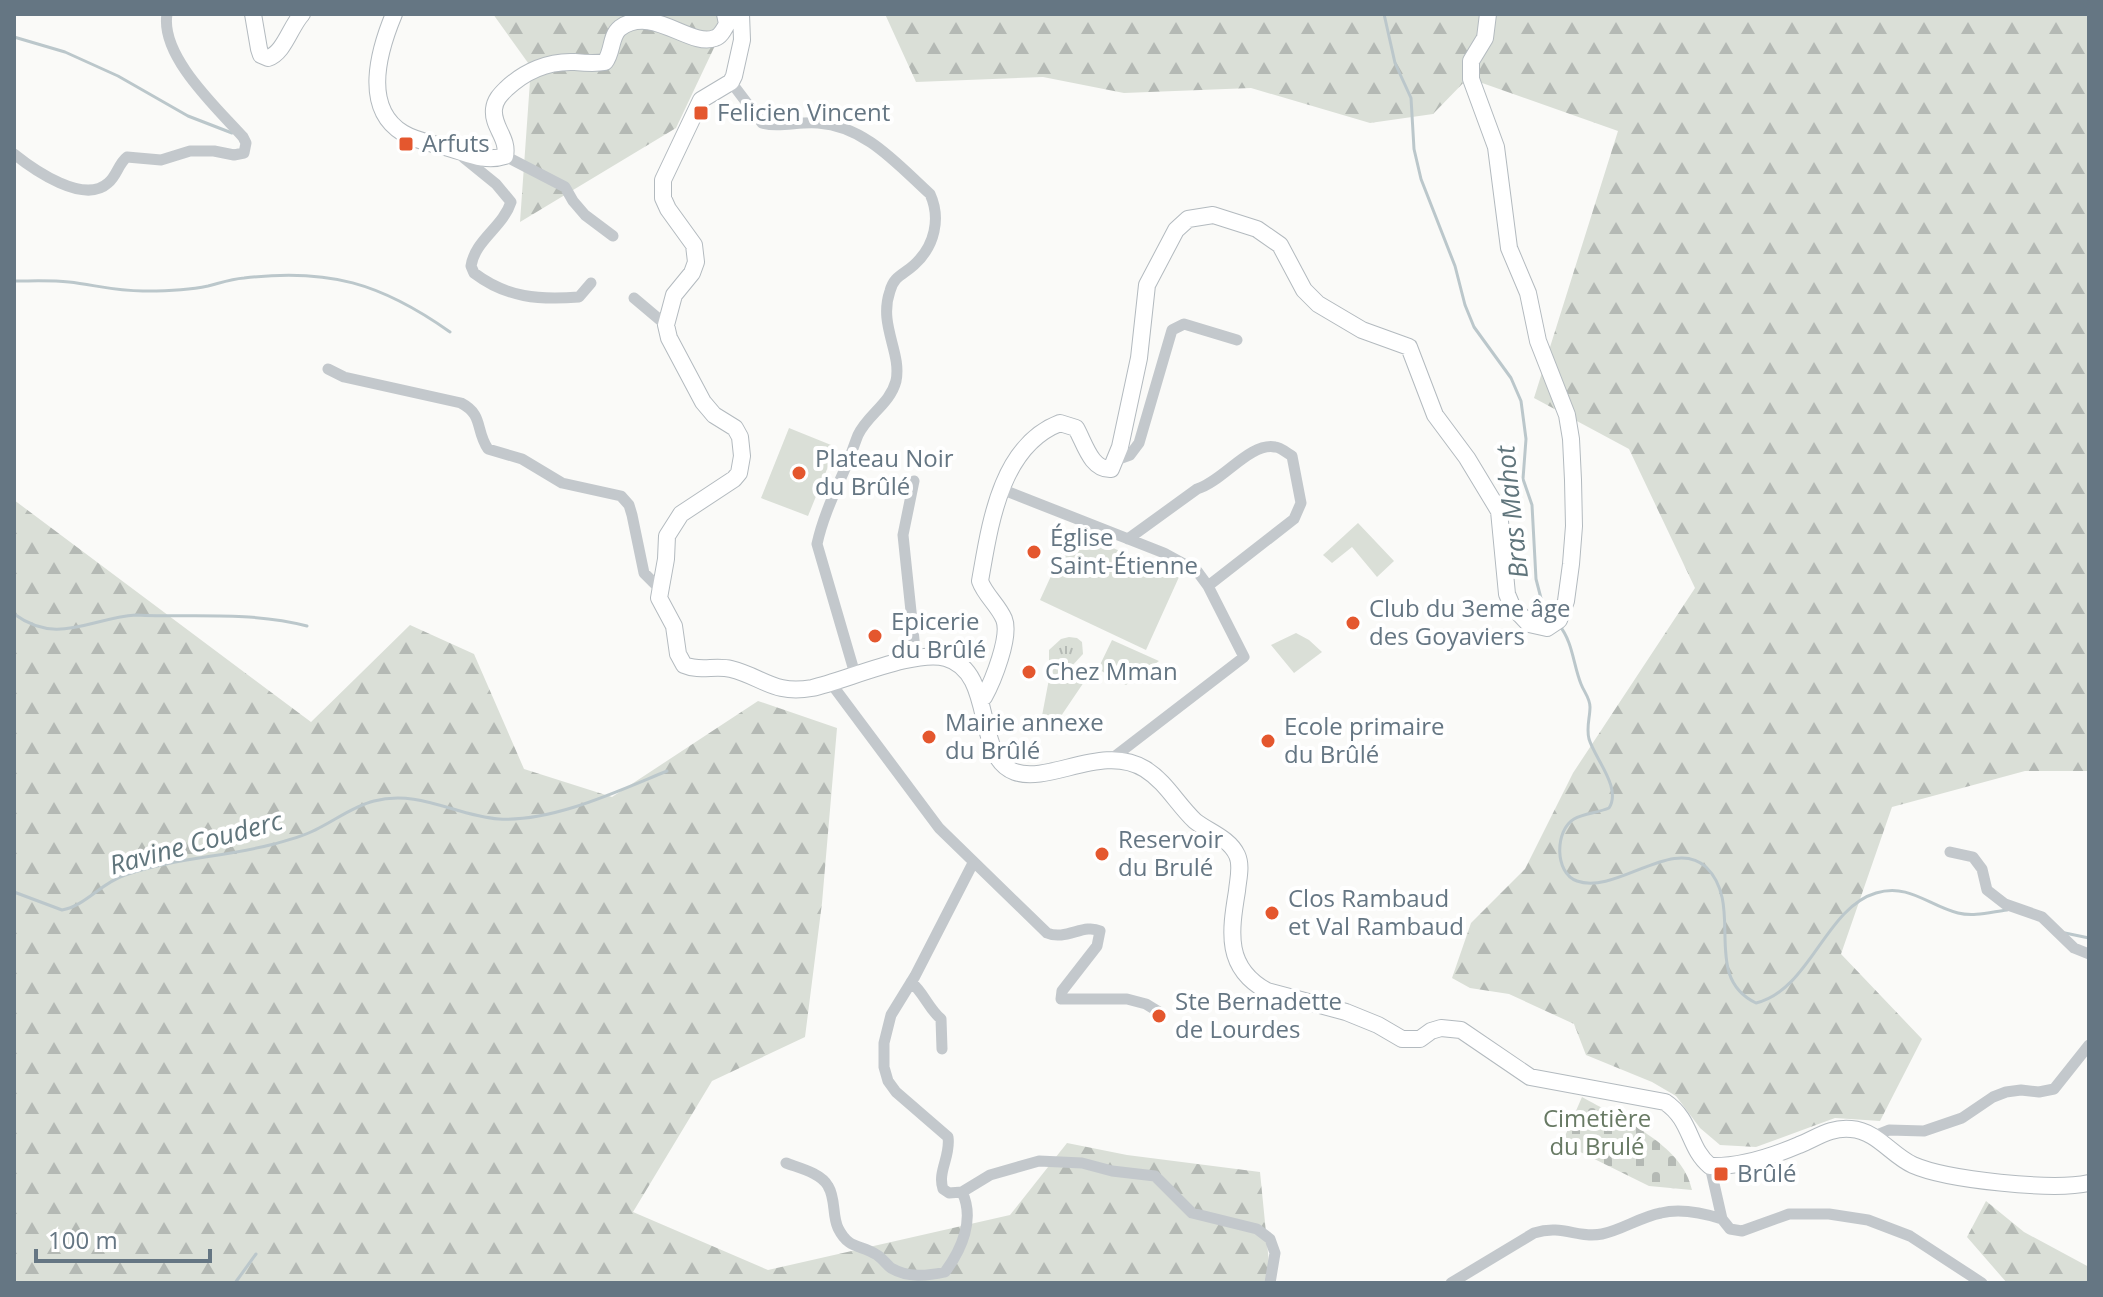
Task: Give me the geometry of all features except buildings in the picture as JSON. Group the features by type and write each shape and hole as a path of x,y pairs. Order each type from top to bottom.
{"main road":[{"path":"253,14 261,55 268,58 279,52 292,24 302,14"},
{"path":"394,14 376,90 386,119 402,133 478,158 496,159 505,156 507,146 494,115 494,106 497,98 513,82 539,67 555,63 605,62 615,34 624,26 634,23 655,22 687,34 713,39 720,36 727,24 725,14"},
{"path":"741,14 742,40 731,82 712,91 694,110 667,169 662,189 668,209 694,245 696,262 692,273 674,295 666,325 669,338 703,402 714,415 735,428 740,437 742,456 739,473 734,479 698,500 673,523 667,536 659,598 674,626 678,654 684,665 698,670 733,669 776,688 810,688 916,659 934,656 956,662 972,681 980,698 997,760 1014,772 1037,772 1110,760 1142,767 1159,779 1196,821 1232,847 1239,863 1232,935 1235,956 1247,978 1257,986 1354,1015 1402,1039 1420,1039 1441,1028 1461,1030 1530,1077 1665,1102 1676,1109 1684,1120 1698,1153 1710,1166 1735,1165 1767,1156 1830,1130 1862,1130 1900,1158 1928,1171 2053,1187 2089,1183"},
{"path":"980,698 992,685 1005,637 1004,619 980,581 1001,489 1031,439 1060,423 1076,428 1096,466 1111,469 1116,460 1139,358 1147,285 1176,230 1188,219 1206,215 1257,229 1280,245 1304,290 1318,304 1362,330 1409,347 1435,415 1467,458 1499,511 1507,594 1512,606 1529,624 1539,628 1554,626 1559,620 1566,601 1574,526 1571,439 1567,415 1538,341 1528,293 1509,248 1496,147 1471,79 1471,61 1485,38 1488,14"}],"street":[{"path":"14,154 60,184 98,189 107,184 127,157 133,155 161,160 190,151 244,153 246,143 243,137 193,79 172,48 167,36 167,14"},
{"path":"731,82 762,123 820,123 839,126 864,136 930,194 936,207 936,229 926,250 914,265 894,280 888,298 887,324 897,371 892,390 880,410 858,435 817,544 855,674"},
{"path":"446,147 473,163 511,202 505,218 472,258 474,273 519,296 541,299 579,297 591,283"},
{"path":"505,156 565,187 585,215 613,236"},
{"path":"634,298 666,325"},
{"path":"1116,460 1130,455 1139,443 1172,330 1184,324 1237,340"},
{"path":"328,369 344,377 461,403 472,408 481,438 488,449 522,459 562,483 621,496 629,505 632,515 644,573 659,588"},
{"path":"1128,539 1197,489 1209,485 1257,448 1276,446 1292,456 1301,503 1294,519 1208,586"},
{"path":"914,481 903,535 916,659"},
{"path":"1001,489 1128,539 1197,571 1208,586 1244,657 1110,760"},
{"path":"830,682 920,804 973,863 1047,933 1060,936 1094,928 1100,931 1097,946 1062,991 1061,999 1127,999 1146,1004 1159,1012"},
{"path":"1950,852 1973,857 1982,869 1987,890 2005,904 2042,917 2074,948 2089,954"},
{"path":"973,863 887,1026 884,1043 884,1067 888,1081 910,1106 946,1134 949,1148 941,1184 949,1193 962,1192 990,1175 1039,1161 1082,1163 1112,1171 1155,1176 1192,1213 1257,1229 1270,1239 1275,1253 1270,1283"},
{"path":"911,982 921,990 932,1011 941,1019 942,1049"},
{"path":"1874,1136 1889,1130 1924,1131 1962,1118 2006,1092 2054,1089 2089,1045"},
{"path":"786,1163 828,1184 836,1223 848,1242 877,1254 891,1268 911,1275 929,1276 945,1272 955,1259 969,1212 962,1192"},
{"path":"1710,1166 1722,1219 1730,1229 1742,1231 1789,1214 1829,1214 1868,1220 1910,1236 1982,1283"},
{"path":"1451,1283 1521,1240 1545,1229 1602,1234 1661,1212 1679,1211 1722,1219"}],"green space":[{"path":"493,14 730,14 676,128 520,222 531,67"},
{"path":"885,14 2089,14 2089,771 2025,771 1892,807 1841,954 1922,1039 1880,1121 1835,1118 1756,1147 1720,1145 1700,1128 1676,1096 1652,1082 1586,1055 1574,1024 1509,994 1470,988 1452,978 1471,923 1525,869 1573,773 1695,588 1629,449 1534,398 1618,131 1468,78 1433,114 1370,123 1251,88 1124,93 1043,77 916,82"},
{"name":"Plateau Noir du Brûlé","path":"789,428 836,447 808,516 761,498"},
{"path":"14,500 311,722 410,625 474,654 524,769 612,797 758,701 837,728 822,903 805,1037 712,1081 633,1212 768,1270 1010,1215 1067,1143 1127,1155 1260,1172 1271,1283 14,1283"},
{"path":"1358,523 1394,561 1377,577 1352,547 1332,563 1323,555"},
{"path":"1072,530 1179,577 1146,650 1040,600"},
{"path":"1296,633 1322,652 1294,673 1271,645"},
{"path":"1069,637 1082,642 1083,654 1059,680 1049,679 1049,650 1061,639"},
{"path":"1112,640 1159,661 1126,685 1098,669"},
{"path":"1049,679 1084,682 1059,719 1051,715 1047,722 1041,721"},
{"name":"Cimetière du Brulé","path":"1582,1097 1648,1134 1663,1146 1686,1174 1692,1190 1649,1186 1562,1143"},
{"path":"1986,1201 2024,1232 2089,1267 2089,1283 2007,1283 1967,1237"}],"waterway":[{"name":"Bras Mahot","path":"1384,14 1395,63 1411,98 1414,149 1421,179 1455,266 1465,305 1474,327 1511,378 1521,401 1526,439 1523,479 1532,505 1536,579 1543,606 1552,616"},
{"path":"14,37 65,52 118,76 188,116 232,133"},
{"path":"14,281 62,281 155,291 274,275 328,278 353,283 401,301 450,332"},
{"path":"14,614 45,628 60,629 136,615 265,618 307,626"},
{"name":"Bras Mahot","path":"1559,625 1589,701 1589,739 1612,792 1609,808 1574,819 1563,832 1560,851 1564,869 1577,881 1592,883 1677,858 1693,859 1706,867 1717,883 1723,901 1730,976 1739,991 1756,1003 1775,995 1790,982 1843,915 1858,902 1876,893 1909,893 1964,914 2007,910"},
{"name":"Ravine Couderc","path":"14,892 62,910 78,904 125,875 291,839 374,801 406,798 483,817 520,819 585,804 667,771"},
{"name":"Bras Mahot","path":"2065,933 2089,938"},
{"path":"235,1283 256,1254"}],"place":[{"name":"Felicien Vincent","path":"701,113"},
{"name":"Arfuts","path":"406,144"},
{"name":"Plateau Noir du Brûlé","path":"799,473"},
{"name":"Église Saint-Étienne","path":"1034,552"},
{"name":"Club du 3eme âge des Goyaviers","path":"1353,623"},
{"name":"Epicerie du Brûlé","path":"875,636"},
{"name":"Chez Mman","path":"1029,672"},
{"name":"Mairie annexe du Brûlé","path":"929,737"},
{"name":"Ecole primaire du Brûlé","path":"1268,741"},
{"name":"Reservoir du Brulé","path":"1102,854"},
{"name":"Clos Rambaud et Val Rambaud","path":"1272,913"},
{"name":"Ste Bernadette de Lourdes","path":"1159,1016"},
{"name":"Brûlé","path":"1721,1174"}]}
